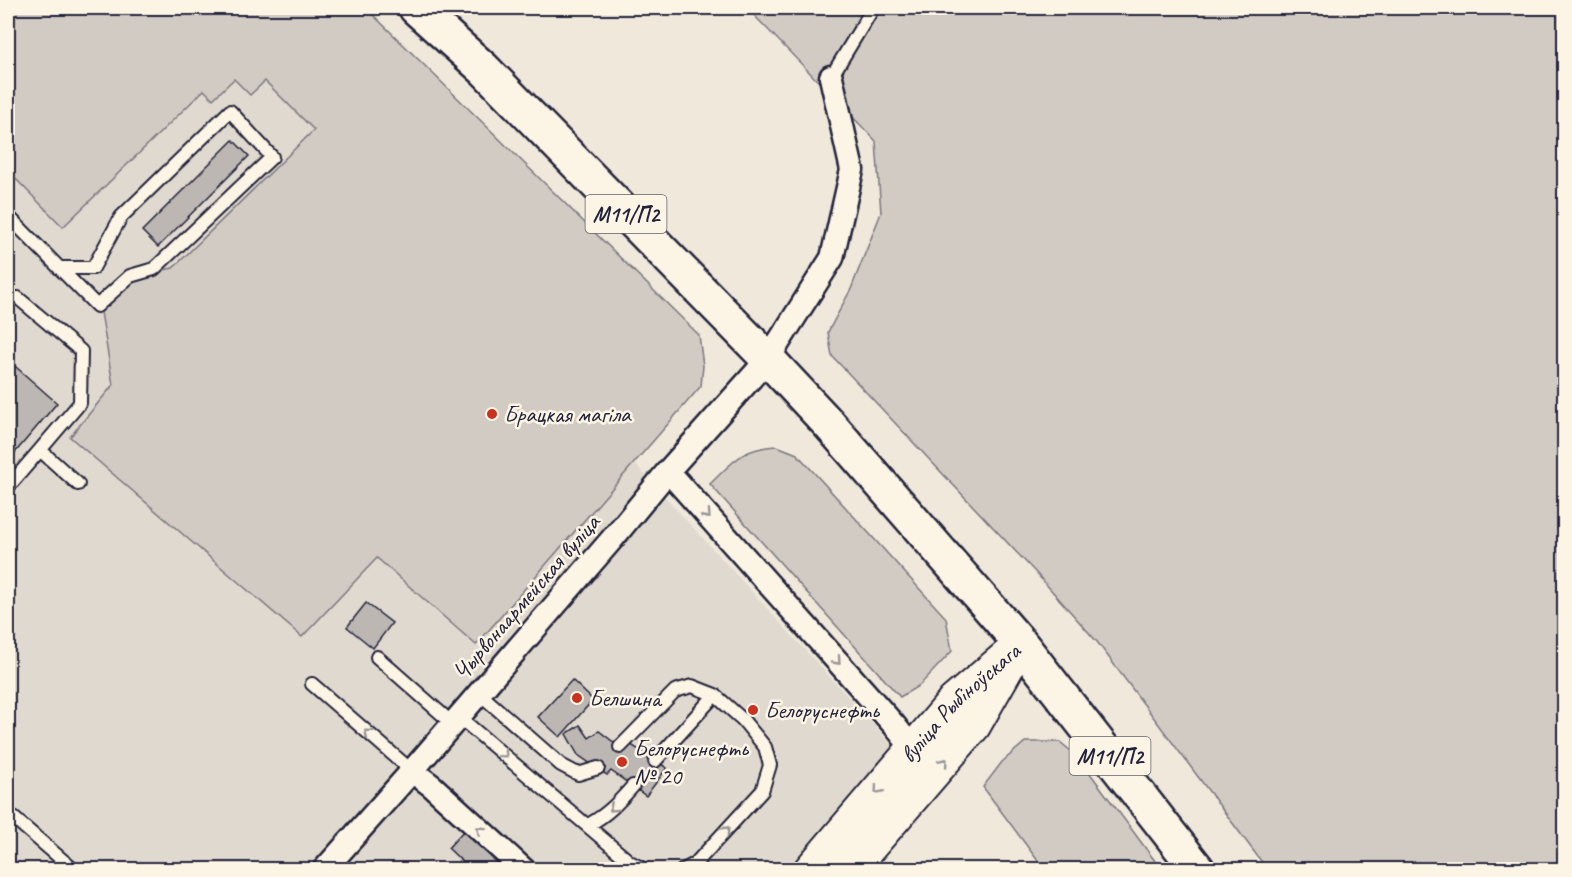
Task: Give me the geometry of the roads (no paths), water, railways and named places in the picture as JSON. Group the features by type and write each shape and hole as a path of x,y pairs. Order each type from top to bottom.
{"highway":[{"name":"М11/П2","path":"416,8 484,69 828,423 1021,644 1198,870"}],"main road":[{"name":"вуліца Рыбіноўскага","path":"810,870 954,701 1021,644"},
{"name":"вуліца Рыбіноўскага","path":"862,863 974,726 1021,644"}],"street":[{"name":"Чырвонаармейская вуліца","path":"324,870 456,720 668,471 768,359 832,258 852,170 831,77"},
{"path":"668,471 913,749"},
{"path":"412,771 432,786 524,870"}],"lane":[{"path":"831,77 873,8"},
{"path":"8,216 59,268 97,306 130,276 154,269 272,157 230,111 121,217 93,268 59,268"},
{"path":"8,487 80,403 81,351 18,298"},
{"path":"40,450 78,484"},
{"path":"377,657 588,825 630,862 645,870"},
{"path":"312,684 412,771"},
{"path":"620,747 675,691 692,686 716,695 743,720 765,747 770,765 762,791 695,864 683,870"},
{"path":"479,693 561,765 578,774 598,768"},
{"path":"655,761 716,695"},
{"path":"588,825 603,817 616,806 633,786"},
{"path":"8,813 74,870"}],"place":[{"name":"Брацкая магіла","path":"492,414"},
{"name":"Белшина","path":"577,698"},
{"name":"Белоруснефть","path":"753,710"},
{"name":"Белоруснефть № 20","path":"622,762"}]}
